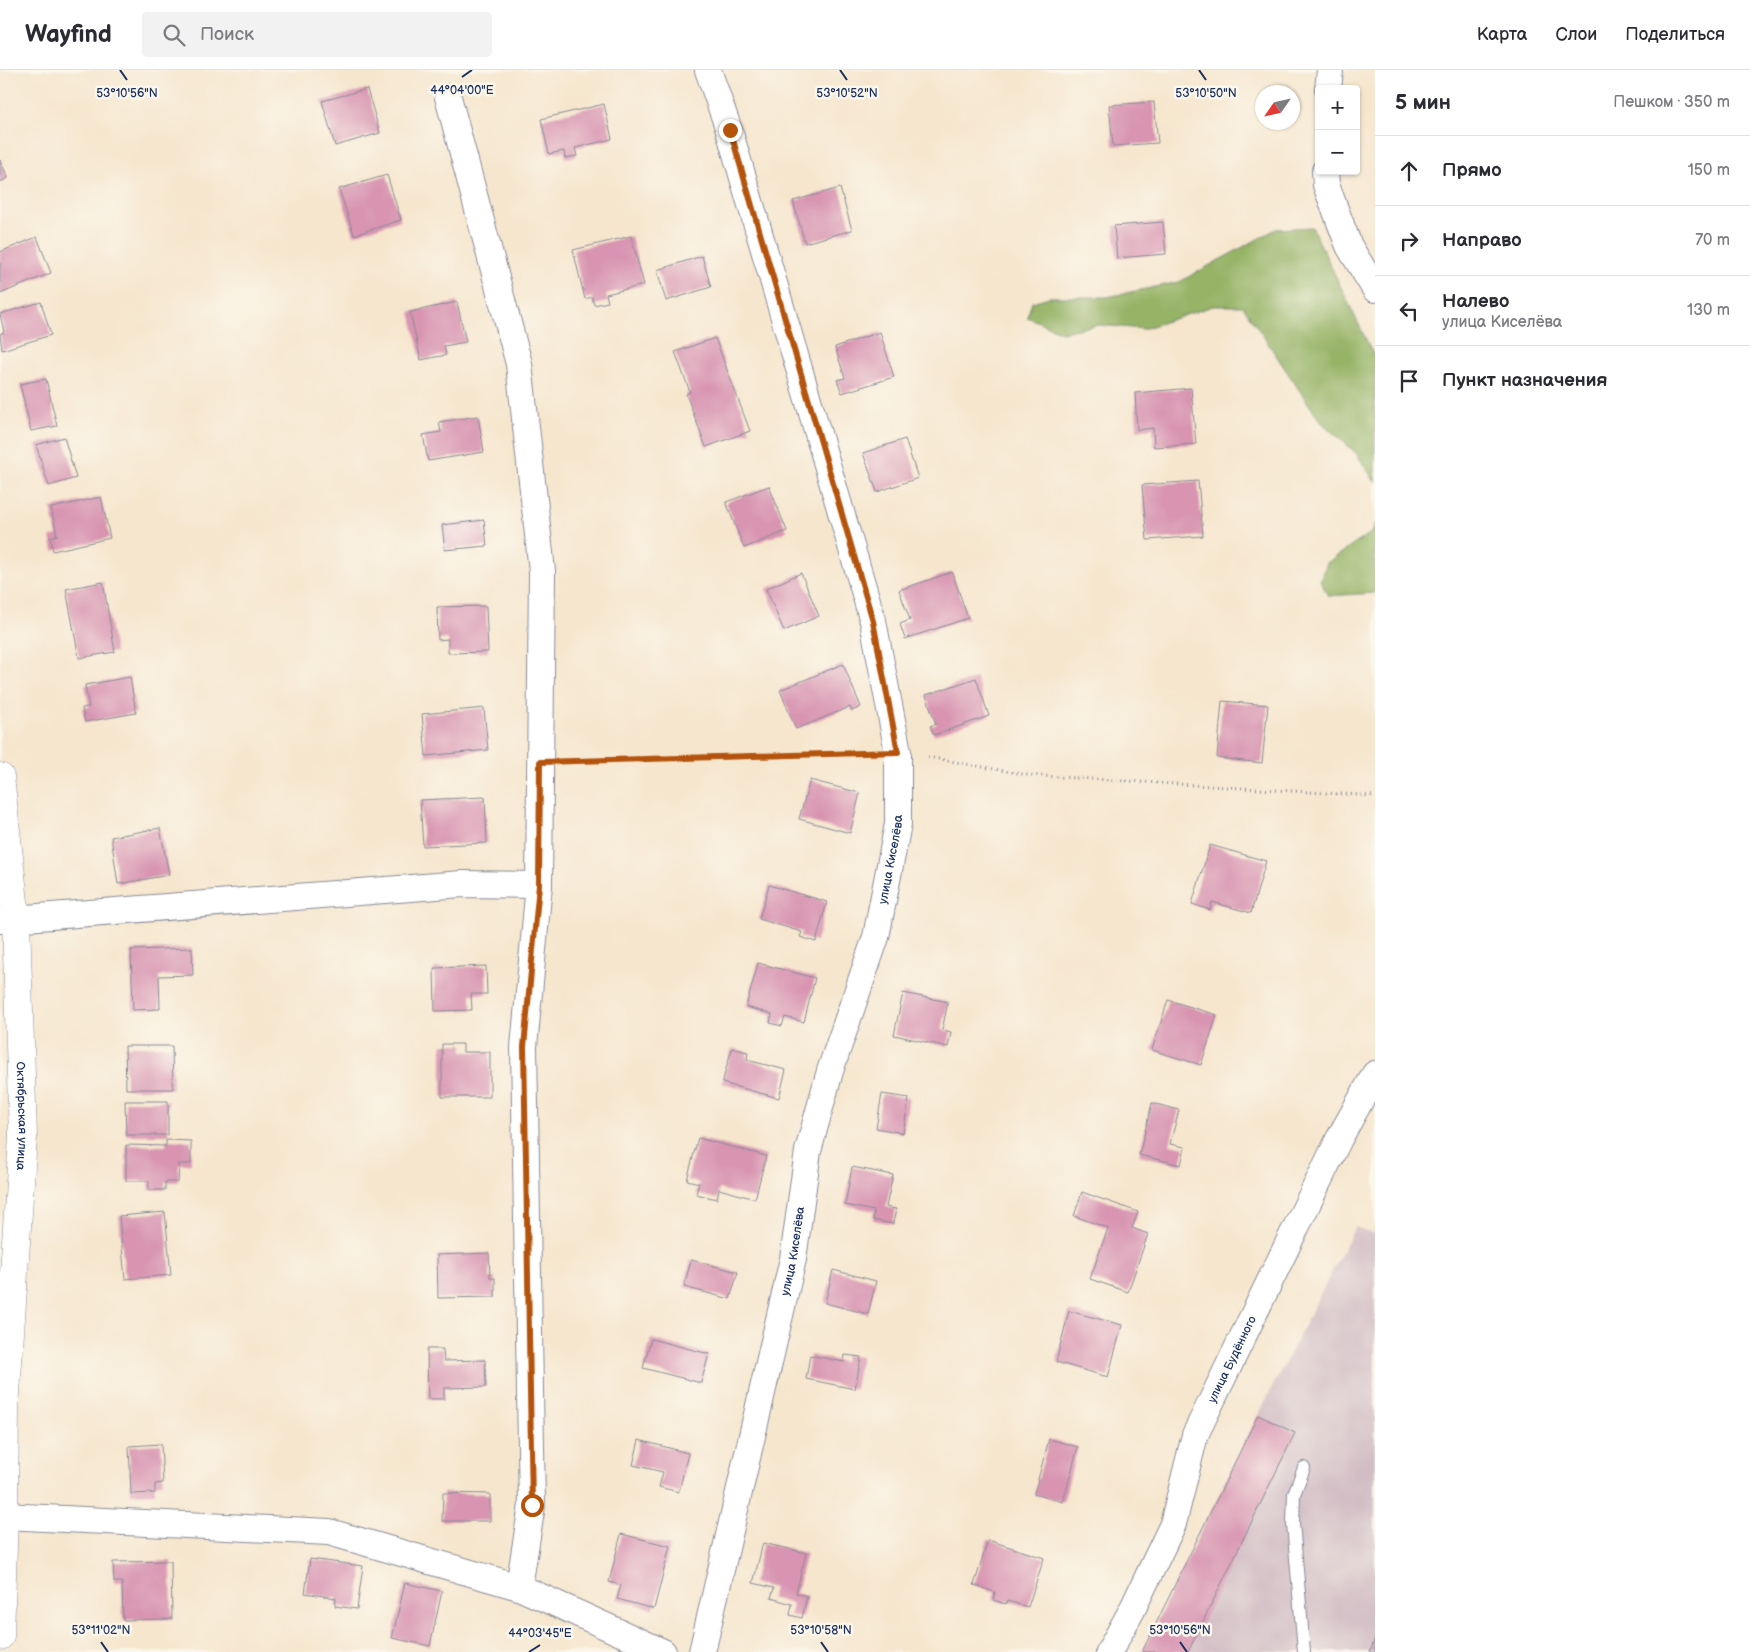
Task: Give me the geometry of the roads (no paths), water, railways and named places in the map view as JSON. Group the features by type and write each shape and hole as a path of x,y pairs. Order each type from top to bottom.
{"street":[{"name":"улица Киселёва","path":"702,1652 793,1259 808,1151 830,1071 876,937 898,824 898,752 873,621 730,130 708,70"},
{"path":"1328,85 1330,70"},
{"path":"448,97 519,364 542,571 539,885 524,1047 532,1505 519,1587"},
{"path":"1325,175 1326,184 1349,246 1375,289"},
{"name":"Октябрьская улица","path":"0,777 23,1137 2,1407 4,1516 0,1636"},
{"path":"8,920 462,884 539,885"},
{"name":"улица Будённого","path":"1109,1652 1132,1610 1173,1524 1194,1435 1339,1139 1375,1074"},
{"path":"4,1516 329,1532 519,1587 663,1652"}],"lane":[{"path":"1304,1468 1294,1494 1293,1523 1304,1652"}]}
